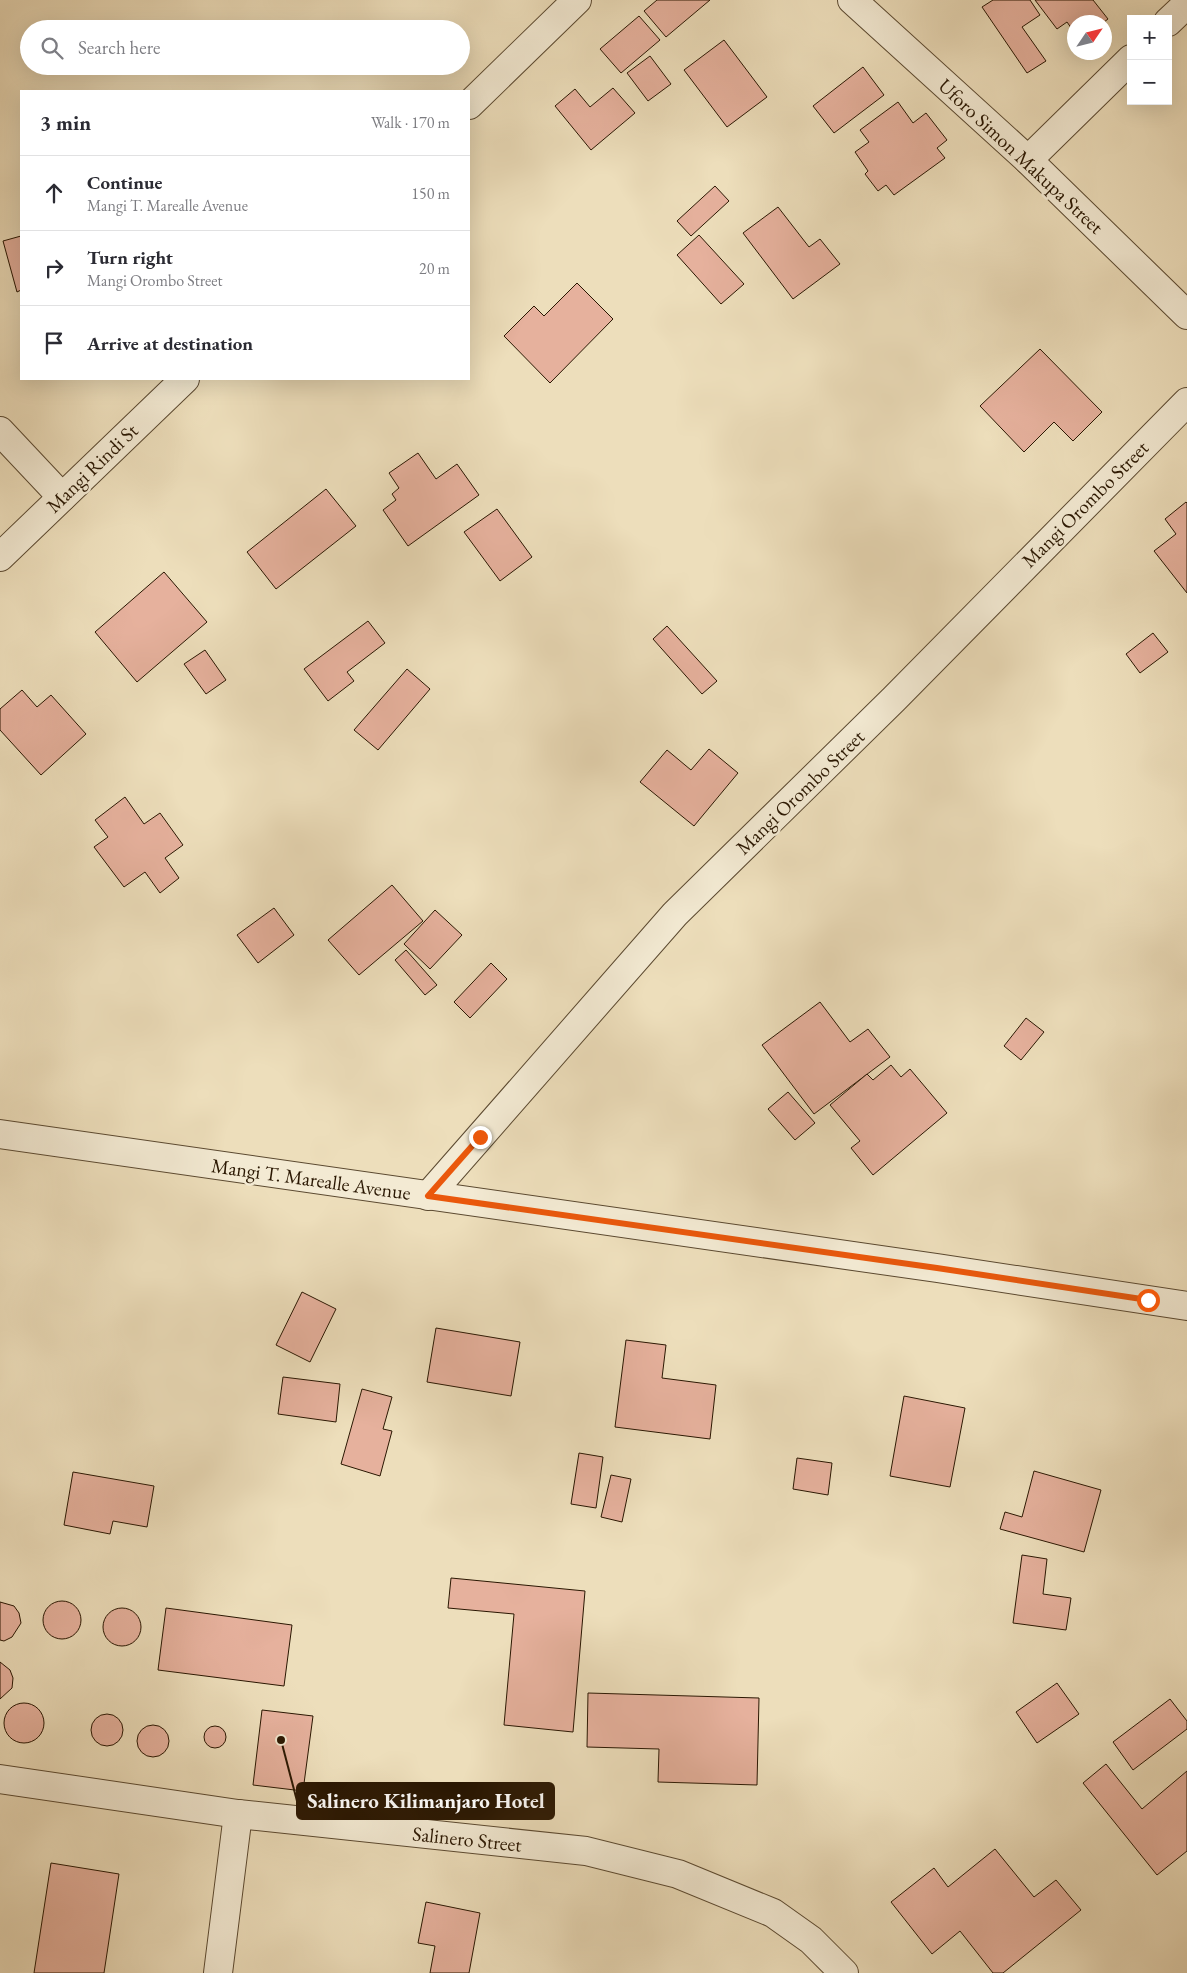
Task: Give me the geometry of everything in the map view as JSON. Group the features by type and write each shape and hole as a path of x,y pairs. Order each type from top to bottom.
{"street":[{"path":"470,104 577,0"},
{"name":"Uforo Simon Makupa Street","path":"852,0 1028,160 1187,315"},
{"path":"1172,18 1187,4"},
{"path":"1028,160 1130,60"},
{"name":"Mangi Rindi St","path":"0,557 184,380"},
{"name":"Mangi Orombo Street","path":"428,1196 675,914 894,699 1187,402"},
{"path":"0,430 62,497"},
{"name":"Mangi T. Marealle Avenue","path":"1,1141 428,1196 937,1268 1187,1306"},
{"name":"Salinero Street","path":"0,1779 238,1814 586,1851 678,1874 773,1912 812,1940 844,1973"},
{"path":"218,1973 238,1814"}],"building":[{"path":"657,0 710,0 666,37 644,11"},
{"path":"993,0 1030,0 1040,15 1022,27 1046,61 1027,73 982,7"},
{"path":"1035,0 1093,0 1105,15 1067,15 1067,22 1057,29"},
{"path":"639,16 660,40 621,73 600,49"},
{"path":"724,40 767,97 727,127 684,70"},
{"path":"650,56 671,84 648,101 627,73"},
{"path":"863,67 884,95 834,133 813,106"},
{"path":"613,88 635,113 591,150 555,106 575,89 590,107"},
{"path":"898,102 913,123 926,113 947,140 937,148 945,158 894,195 886,185 878,191 865,174 868,171 855,152 869,142 860,130"},
{"path":"715,186 729,201 691,236 677,221"},
{"path":"778,207 809,247 820,239 840,264 793,299 743,233"},
{"path":"699,235 744,284 721,304 677,255"},
{"path":"20,236 20,290 17,292 3,241"},
{"path":"577,283 613,319 550,383 504,336 534,306 544,316"},
{"path":"1040,349 1102,412 1073,441 1054,422 1024,452 980,406"},
{"path":"418,453 436,479 457,464 479,495 408,546 383,510 396,500 392,494 399,488 389,473"},
{"path":"326,489 356,526 276,589 247,552"},
{"path":"1186,502 1187,593 1154,551 1176,534 1165,519"},
{"path":"497,509 532,557 500,581 464,532"},
{"path":"164,572 207,622 137,682 95,632"},
{"path":"368,621 385,643 347,672 354,681 328,701 304,669"},
{"path":"667,626 717,681 702,694 653,639"},
{"path":"1153,633 1168,652 1140,673 1126,654"},
{"path":"205,650 226,680 206,694 184,664"},
{"path":"407,669 430,689 378,750 354,730"},
{"path":"22,690 37,707 51,695 86,734 41,775 0,730 0,709"},
{"path":"709,749 738,773 694,826 640,782 667,750 691,770"},
{"path":"125,797 144,824 160,813 183,845 165,858 179,878 160,893 145,872 124,887 94,847 108,837 95,820"},
{"path":"392,885 423,921 359,975 328,940"},
{"path":"274,908 294,935 258,963 237,935"},
{"path":"435,910 462,935 430,969 404,944"},
{"path":"406,950 437,985 425,995 395,960"},
{"path":"491,963 507,979 470,1018 454,1002"},
{"path":"820,1002 850,1042 868,1029 890,1057 814,1114 762,1045"},
{"path":"1026,1018 1044,1032 1021,1060 1004,1046"},
{"path":"891,1065 901,1077 910,1069 947,1113 873,1175 851,1148 860,1141 830,1105 867,1074 873,1080"},
{"path":"788,1092 815,1123 795,1140 768,1109"},
{"path":"302,1292 336,1309 310,1362 276,1345"},
{"path":"436,1328 520,1342 511,1396 427,1382"},
{"path":"626,1340 666,1345 662,1378 716,1385 710,1439 615,1427"},
{"path":"283,1377 340,1384 336,1422 278,1414"},
{"path":"362,1389 392,1397 383,1429 392,1431 380,1476 341,1464"},
{"path":"904,1396 965,1408 950,1487 890,1476"},
{"path":"579,1453 603,1457 596,1508 571,1504"},
{"path":"797,1458 832,1463 828,1495 793,1489"},
{"path":"1034,1471 1101,1490 1084,1552 1000,1529 1005,1512 1022,1517"},
{"path":"73,1472 154,1486 147,1527 113,1521 110,1534 64,1525"},
{"path":"611,1475 631,1479 622,1522 601,1517"},
{"path":"1022,1555 1047,1559 1043,1594 1071,1598 1066,1630 1013,1623"},
{"path":"451,1578 585,1591 573,1732 504,1725 514,1614 448,1608"},
{"path":"62,1601 76,1606 81,1620 76,1634 62,1639 48,1634 43,1620 48,1606"},
{"path":"0,1602 14,1606 19,1613 21,1623 12,1637 4,1641 0,1640"},
{"path":"122,1608 135,1614 141,1627 135,1640 122,1646 109,1640 103,1627 109,1614"},
{"path":"166,1608 292,1625 284,1686 158,1670"},
{"path":"0,1662 10,1670 13,1678 12,1688 0,1699"},
{"path":"1057,1683 1079,1714 1037,1743 1016,1712"},
{"path":"588,1693 759,1698 757,1785 658,1782 659,1749 587,1747"},
{"path":"1170,1699 1187,1721 1187,1729 1133,1770 1113,1742"},
{"path":"24,1703 38,1709 44,1723 38,1737 24,1743 10,1737 4,1723 10,1709"},
{"path":"262,1710 313,1716 303,1791 253,1785"},
{"path":"107,1714 119,1718 123,1730 119,1742 107,1746 95,1742 91,1730 95,1718"},
{"path":"153,1725 159,1726 164,1730 168,1735 168,1747 164,1752 159,1756 153,1757 147,1756 142,1752 138,1747 137,1741 138,1735 142,1730 147,1726"},
{"path":"215,1726 223,1729 226,1737 223,1745 215,1748 207,1745 204,1737 207,1729"},
{"path":"1106,1764 1142,1809 1187,1771 1187,1851 1157,1875 1083,1783"},
{"path":"995,1849 1034,1897 1056,1880 1081,1910 1003,1973 993,1973 960,1931 932,1954 891,1902 934,1868 948,1887"},
{"path":"51,1863 119,1874 104,1973 34,1973"},
{"path":"426,1902 480,1913 469,1973 430,1973 435,1946 418,1943"}],"place":[{"name":"Salinero Kilimanjaro Hotel","path":"281,1740"}],"route":[{"path":"480,1137 428,1196 937,1268 1148,1300"}]}
